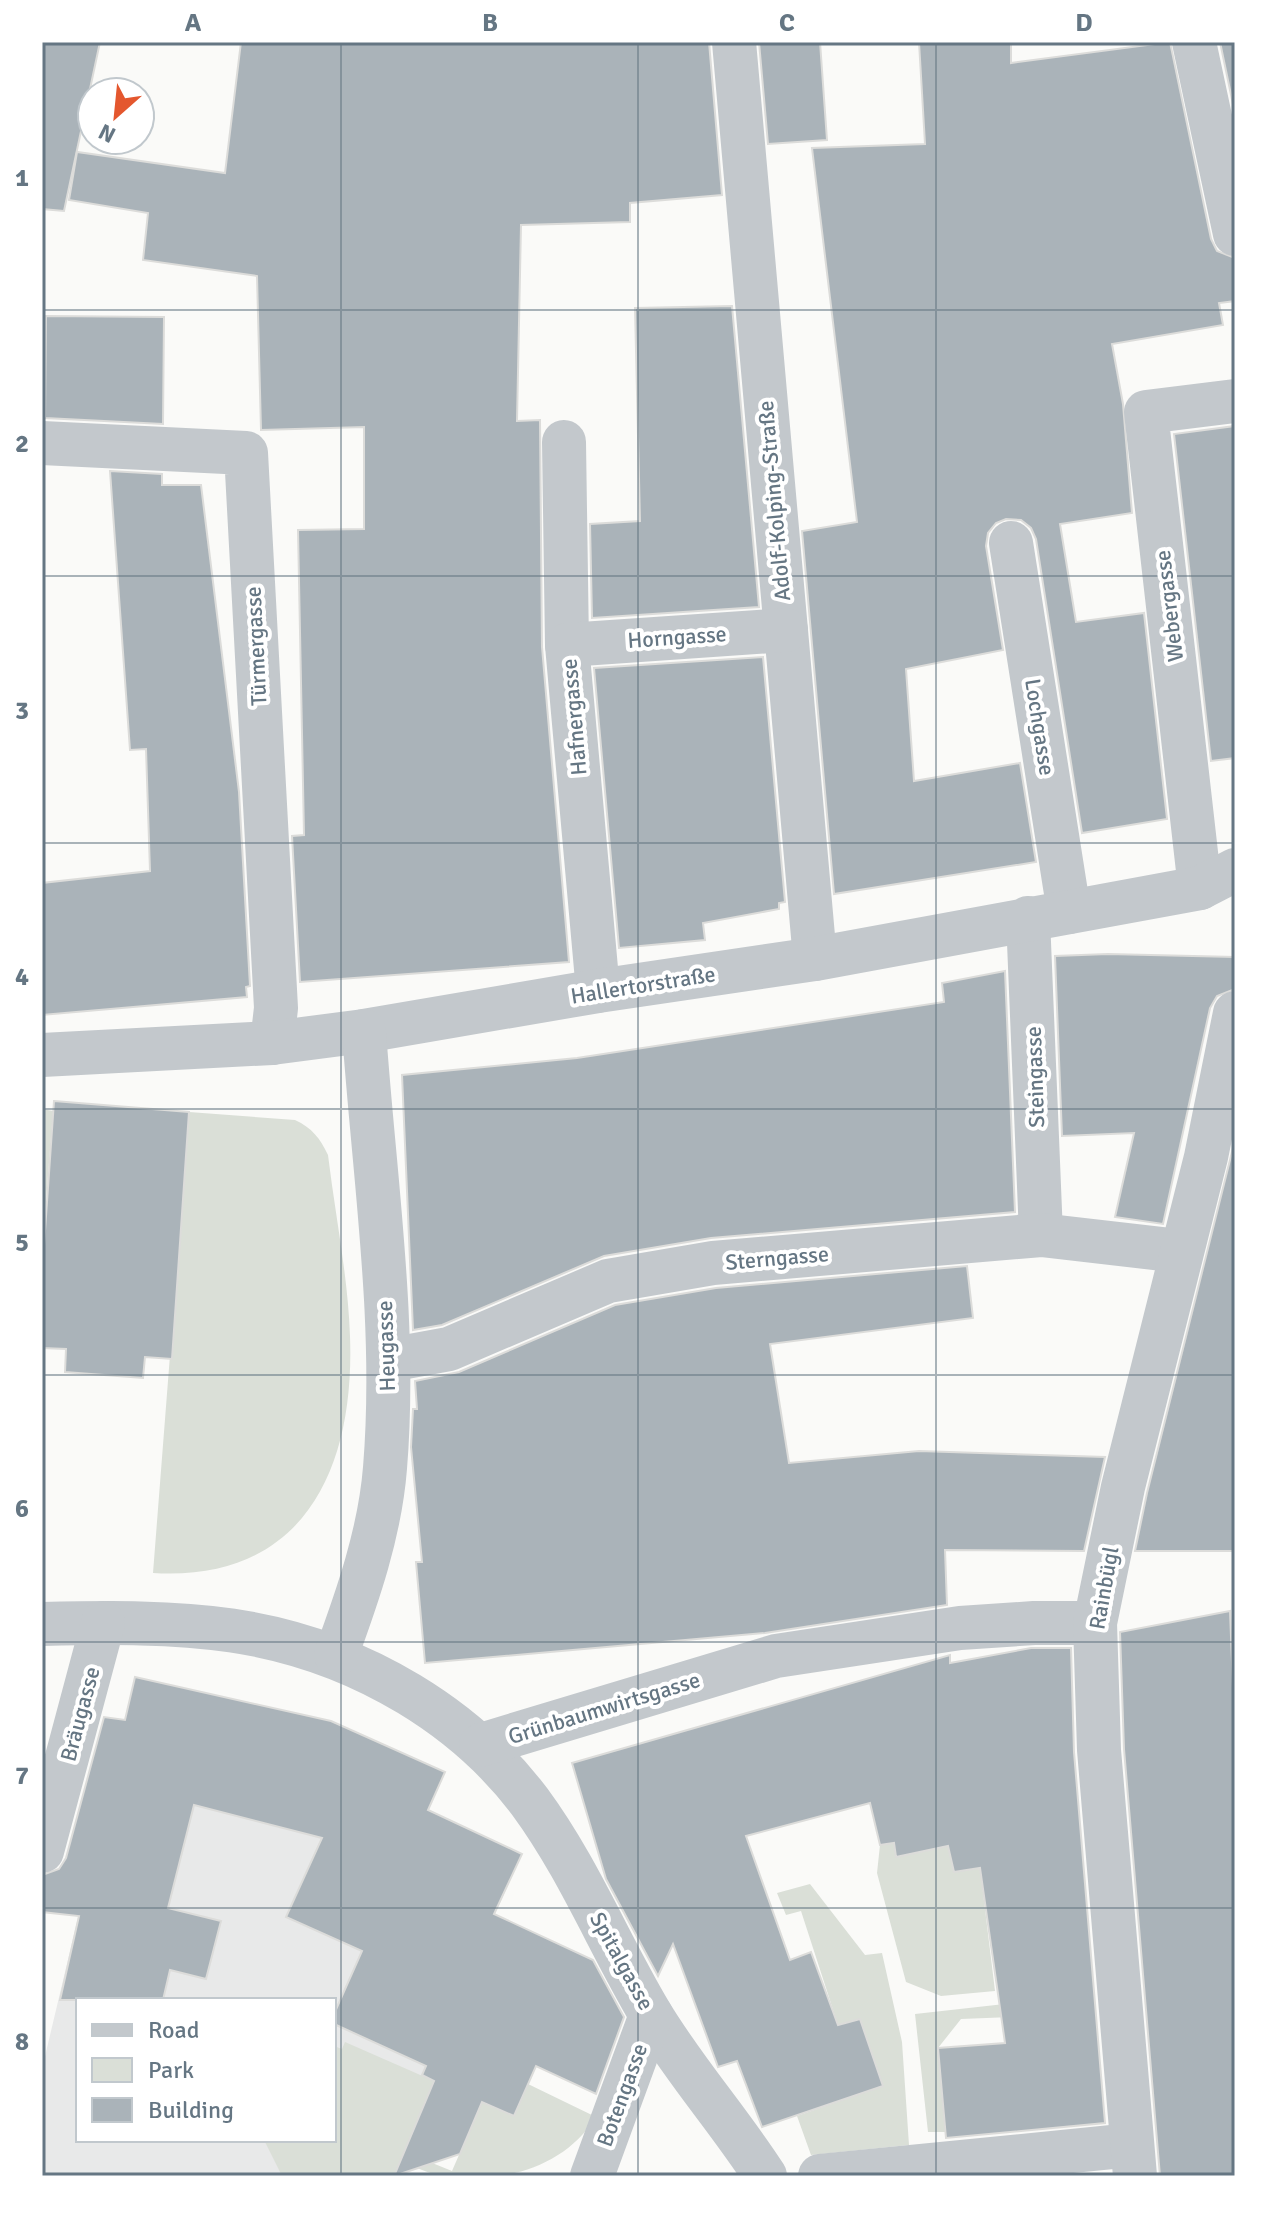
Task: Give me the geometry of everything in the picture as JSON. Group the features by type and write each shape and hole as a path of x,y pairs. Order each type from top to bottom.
{"street":[{"name":"Adolf-Kolping-Straße","path":"734,42 815,959"},
{"path":"1194,42 1235,234"},
{"name":"Webergasse","path":"1218,879 1146,412 1235,401"},
{"name":"Hafnergasse","path":"564,442 567,645 598,991"},
{"name":"Türmergasse","path":"42,443 246,453 276,1008 272,1043"},
{"name":"Lochgasse","path":"1011,543 1049,915"},
{"name":"Horngasse","path":"567,645 786,630"},
{"name":"Hallertorstraße","path":"42,1055 272,1043 364,1031 598,991 815,959 1049,915 1218,879"},
{"name":"Steingasse","path":"1041,1235 1049,915"},
{"name":"Rainbügl","path":"1134,2160 1102,1796 1094,1671 1095,1623 1123,1487 1206,1157 1235,1013"},
{"name":"Heugasse","path":"336,1655 369,1556 385,1470 389,1360 364,1031"},
{"name":"Sterngasse","path":"389,1360 449,1349 608,1281 713,1263 1041,1235 1180,1251"},
{"path":"42,1594 103,1623"},
{"name":"Bräugasse","path":"42,1851 103,1623"},
{"name":"Grünbaumwirtsgasse","path":"42,1624 217,1627 262,1634 336,1655 416,1698 481,1745 776,1656 960,1628 1095,1623"},
{"name":"Spitalgasse","path":"481,1745 547,1827 651,2015 765,2176"},
{"name":"Botengasse","path":"588,2169 651,2015"},
{"path":"820,2176 1134,2160"}],"shaded area":[{"path":"135,1677 331,1721 445,1772 428,1810 522,1854 423,2074 434,2081 395,2176 42,2176 42,2069"}],"green space":[{"path":"42,1109 53,1111 45,1214 42,1214"},
{"path":"189,1112 295,1120 311,1130 322,1143 328,1155 347,1291 349,1385 342,1431 329,1472 310,1508 283,1537 248,1559 205,1571 153,1573"},
{"path":"894,1843 897,1857 948,1846 955,1871 980,1868 995,1991 941,1996 906,1982 877,1873 880,1845"},
{"path":"810,1884 865,1955 882,1953 902,2042 909,2145 811,2155 797,2116 883,2086 860,2019 838,2025 801,1911 786,1915 777,1893"},
{"path":"1085,1995 1087,2014 961,2019 938,2048 946,2132 928,2132 915,2014"},
{"path":"345,2042 434,2081 405,2152 452,2171 482,2102 514,2116 528,2084 596,2117 582,2135 548,2161 508,2175 442,2176 401,2161 395,2176 282,2176 265,2142 336,2142 336,2047 342,2049"}],"building":[{"path":"42,42 100,42 93,76 76,76 76,155 64,211 42,209"},
{"path":"241,42 709,42 722,195 630,203 630,222 521,225 517,421 540,420 542,647 569,962 300,982 292,836 304,835 298,530 364,529 364,427 261,430 257,276 143,260 148,213 69,200 76,156 105,156 225,173"},
{"path":"759,42 820,42 827,140 768,144"},
{"path":"919,42 1011,42 1011,63 1170,42 1211,239 1217,251 1235,258 1235,301 1219,303 1223,325 1112,344 1123,404 1132,513 1060,524 1076,622 1144,613 1167,819 1082,833 1036,539 1031,528 1021,520 1006,519 996,523 988,533 986,546 1003,650 906,669 914,781 1020,763 1036,862 834,894 802,531 857,522 812,148 925,144"},
{"path":"1220,42 1235,42 1235,114"},
{"path":"732,306 759,607 592,618 590,524 640,521 635,308"},
{"path":"46,316 164,317 163,424 45,418"},
{"path":"1235,426 1235,758 1211,761 1174,434"},
{"path":"110,471 162,474 162,485 201,485 239,792 250,986 246,987 247,997 42,1015 42,883 150,871 146,749 130,750"},
{"path":"763,657 785,902 779,903 779,909 703,923 705,940 619,948 594,668"},
{"path":"1055,956 1235,957 1235,989 1217,996 1210,1008 1163,1224 1115,1217 1134,1133 1062,1136"},
{"path":"1005,971 1015,1212 711,1238 604,1256 442,1325 413,1330 402,1075 577,1058 944,1002 942,983"},
{"path":"54,1101 189,1112 172,1359 145,1357 143,1378 65,1372 66,1349 42,1348 42,1274"},
{"path":"1235,1140 1235,1551 1135,1551 1147,1493"},
{"path":"967,1266 973,1318 770,1344 789,1463 919,1451 1105,1457 1084,1551 945,1550 947,1605 765,1633 425,1663 416,1562 422,1562 411,1447 413,1409 417,1409 415,1381 459,1372 615,1305 716,1288"},
{"path":"1230,1611 1235,1739 1235,2176 1160,2176 1124,1749 1120,1632"},
{"path":"1031,1648 1071,1648 1074,1752 1105,2123 946,2138 938,2048 1005,2043 980,1868 954,1872 948,1846 896,1857 894,1843 880,1845 870,1803 746,1836 790,1960 811,1952 838,2025 860,2019 883,2086 762,2127 737,2061 718,2067 673,1944 658,1976 606,1879 572,1763 950,1655 950,1663"},
{"path":"135,1677 331,1721 445,1772 428,1810 522,1854 494,1914 593,1960 624,2017 596,2094 536,2066 514,2116 482,2102 460,2154 394,2176 434,2081 422,2075 426,2066 336,2025 336,2010 362,1951 286,1917 322,1838 194,1805 168,1908 221,1921 206,1979 170,1970 163,1998 60,2000 79,1916 42,1912 42,1875 59,1869 66,1858 104,1717 125,1720"}]}
